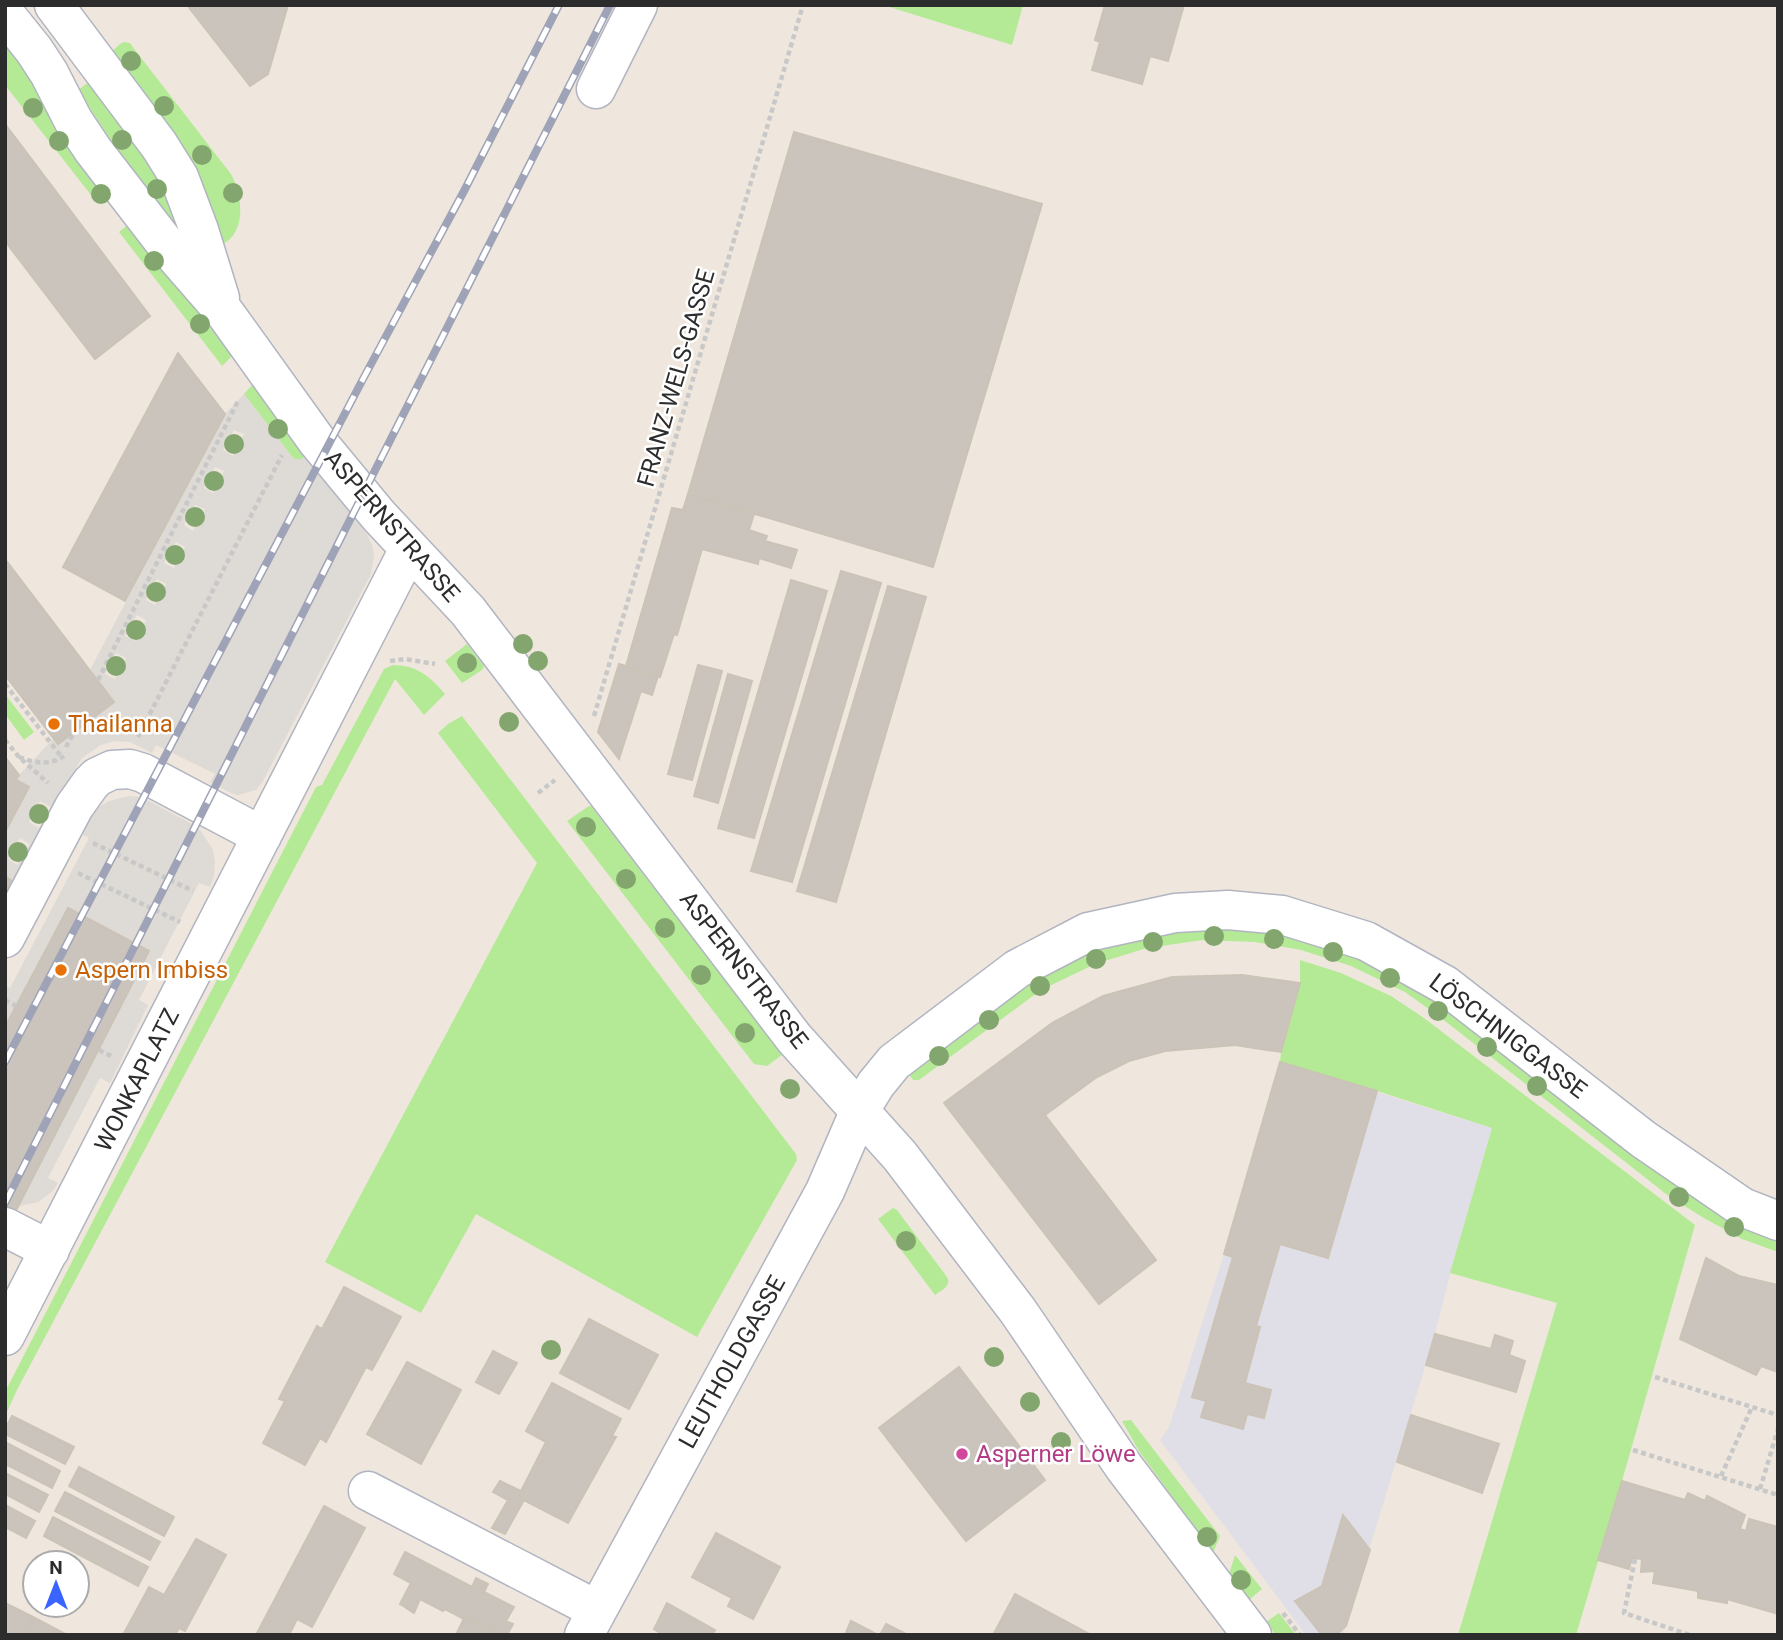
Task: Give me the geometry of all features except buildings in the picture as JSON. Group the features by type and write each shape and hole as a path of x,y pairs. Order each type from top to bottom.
{"street":[{"name":"ASPERNSTRASSE","path":"54,5 159,145 179,177 225,313"},
{"path":"596,89 638,5"},
{"name":"ASPERNSTRASSE","path":"5,14 49,73 73,120 93,150 171,251 225,313 317,441 379,516 468,611 794,1038 900,1156 1018,1311 1124,1467 1252,1635"},
{"name":"WONKAPLATZ","path":"5,1336 410,549"},
{"path":"5,938 74,807 91,783 104,773 122,769 143,772 262,836"},
{"name":"LÖSCHNIGGASSE","path":"860,1110 894,1062 1017,969 1088,932 1175,913 1228,910 1282,915 1366,941 1445,985 1643,1139 1742,1207 1778,1221"},
{"name":"LEUTHOLDGASSE","path":"368,1491 590,1623 825,1191 860,1110"},
{"path":"5,1227 50,1250"}],"path":[{"name":"FRANZ-WELS-GASSE","path":"581,760 803,5"},
{"path":"98,680 239,399"},
{"path":"134,744 282,454"},
{"path":"5,684 60,755"},
{"path":"66,747 75,731"},
{"path":"5,740 19,757 53,787"},
{"path":"88,841 200,895"},
{"path":"73,870 184,925"},
{"path":"5,1000 16,1006"},
{"path":"1656,1377 1778,1415"},
{"path":"1721,1477 1752,1407"},
{"path":"1760,1489 1778,1429"},
{"path":"1633,1450 1778,1495"},
{"path":"1635,1559 1624,1613 1690,1635"}],"shaded area":[{"path":"244,394 293,458 299,460 306,456 367,534 374,555 371,574 256,790 238,795 231,793 210,782 215,774 156,745 152,753 130,742 115,741 101,745 82,758 77,766 5,902 5,801 19,775 54,738 225,414","holes":["234,430 244,434 233,456 223,450","215,467 224,471 213,493 204,488","195,505 205,509 193,531 184,525","176,542 185,547 174,568 164,563","157,579 166,584 155,605 146,600","137,615 146,620 135,641 125,636","116,653 126,658 115,679 105,674","40,801 51,807 39,828 29,822","20,838 30,844 17,865 8,859"]},
{"path":"129,796 149,801 201,831 213,850 214,876 210,887 199,883 139,1000 148,1005 110,1083 100,1078 48,1178 58,1183 53,1191 38,1202 20,1206 11,1204 37,1170 149,951 68,908 5,1027 5,986 10,988 89,838 80,833 91,815 109,801"},
{"path":"1280,1062 1492,1128 1435,1334 1343,1635 1306,1635 1160,1440 1169,1427 1224,1254"}],"green space":[{"path":"883,5 1023,5 1012,45"},
{"path":"5,30 109,195 98,204 5,85"},
{"path":"124,42 130,43 231,174 240,203 239,223 235,232 221,245 107,56"},
{"path":"93,79 160,169 181,234 120,154 78,90"},
{"path":"130,223 232,356 222,366 119,232"},
{"path":"254,383 306,456 304,459 293,458 244,394"},
{"path":"467,644 484,666 462,683 445,661"},
{"path":"393,665 409,667 422,673 445,694 424,715 395,679 5,1416 5,1392 316,787 322,785 384,669"},
{"path":"5,694 34,732 24,740 5,714"},
{"path":"462,716 796,1154 797,1160 697,1337 476,1214 421,1313 325,1262 537,863 438,733"},
{"path":"589,806 782,1055 767,1066 754,1064 567,821"},
{"path":"1228,928 1267,931 1329,945 1409,980 1778,1239 1778,1252 1742,1239 1670,1197 1405,992 1351,966 1301,950 1255,942 1203,940 1147,948 1095,964 1041,990 919,1080 913,1080 908,1073 1052,969 1104,947 1181,930"},
{"path":"1300,960 1341,973 1391,996 1424,1018 1695,1225 1576,1635 1458,1635 1557,1303 1450,1273 1492,1128 1280,1062 1300,983"},
{"path":"893,1208 947,1277 947,1285 935,1295 878,1219"},
{"path":"1131,1420 1220,1536 1213,1553 1139,1451 1122,1421"},
{"path":"1235,1555 1262,1589 1249,1600 1229,1574"},
{"path":"1279,1613 1296,1635 1276,1635 1266,1622"}],"railway":[{"path":"5,1062 464,191 559,5"},
{"path":"5,1203 610,5"}],"place":[{"name":"Thailanna","path":"54,724"},
{"name":"Aspern Imbiss","path":"61,970"},
{"name":"Asperner Löwe","path":"962,1454"}]}
